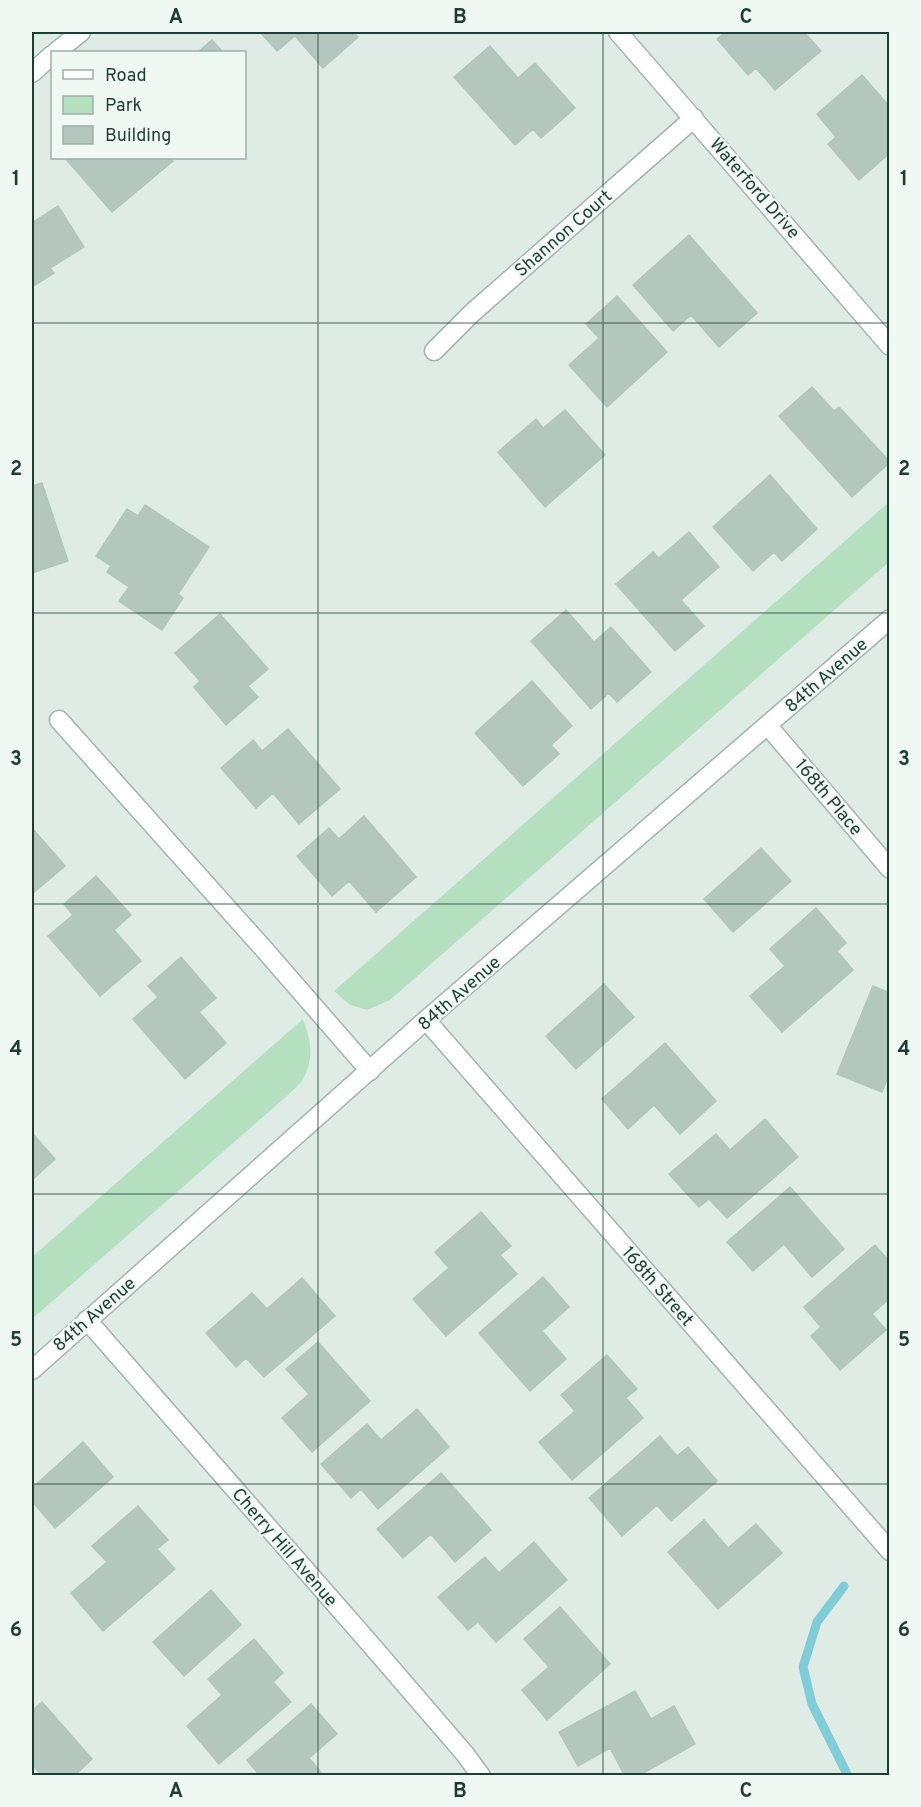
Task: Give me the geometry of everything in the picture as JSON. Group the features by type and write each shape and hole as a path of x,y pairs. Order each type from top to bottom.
{"street":[{"path":"58,51 81,32"},
{"name":"Waterford Drive","path":"618,32 890,346"},
{"path":"32,73 51,57"},
{"name":"Shannon Court","path":"434,351 472,313 694,118"},
{"name":"84th Avenue","path":"32,1370 426,1020 890,619"},
{"path":"59,720 370,1071"},
{"name":"168th Place","path":"768,726 890,869"},
{"name":"168th Street","path":"426,1020 890,1551"},
{"name":"Cherry Hill Avenue","path":"87,1320 380,1655 465,1754 481,1776"}],"green space":[{"path":"889,502 889,562 390,1000 367,1010 350,1005 334,991"},
{"path":"303,1019 310,1042 310,1058 306,1073 300,1083 32,1319 32,1257"}],"building":[{"path":"260,32 353,32 358,37 323,68 295,36 277,51"},
{"path":"725,32 804,32 821,51 775,90 756,68 748,75 717,39"},
{"path":"212,40 222,51 199,51"},
{"path":"490,46 518,78 535,63 575,108 541,138 533,129 515,145 454,77"},
{"path":"862,75 890,107 890,153 859,180 828,144 836,137 817,114"},
{"path":"66,159 171,159 173,161 112,212"},
{"path":"58,206 84,247 50,268 54,273 32,287 32,223"},
{"path":"689,235 757,313 719,347 691,315 673,331 633,285"},
{"path":"617,296 667,352 607,407 569,365 599,338 586,324"},
{"path":"812,387 834,411 839,407 890,462 852,497 779,416"},
{"path":"565,410 605,455 545,507 498,452 536,419 543,428"},
{"path":"770,475 817,529 782,561 774,552 753,571 713,527"},
{"path":"42,483 68,561 32,573 32,486"},
{"path":"145,505 209,547 178,594 183,598 162,630 119,601 129,587 107,572 111,566 96,556 127,509 138,516"},
{"path":"689,532 719,567 681,600 704,626 675,651 616,584 653,552 659,558"},
{"path":"566,610 594,642 611,627 651,672 617,702 609,693 591,709 531,641"},
{"path":"220,614 268,669 248,686 258,697 226,725 194,687 200,681 175,653"},
{"path":"532,681 572,726 551,745 559,754 523,786 475,733"},
{"path":"288,729 340,789 299,824 273,793 256,808 221,768 253,740 262,751"},
{"path":"364,816 416,877 376,912 349,881 332,896 297,856 329,828 339,839"},
{"path":"32,828 65,866 32,894"},
{"path":"761,848 791,881 733,932 704,899"},
{"path":"96,876 131,915 114,930 141,961 100,996 48,936 73,915 64,904"},
{"path":"816,908 846,943 837,951 853,970 782,1032 750,996 785,966 770,949"},
{"path":"181,957 216,998 199,1012 226,1043 185,1079 133,1019 158,997 148,986"},
{"path":"604,984 634,1017 576,1069 546,1036"},
{"path":"873,986 890,993 890,1072 882,1092 837,1074"},
{"path":"665,1043 716,1101 680,1134 654,1105 628,1129 602,1099"},
{"path":"765,1119 798,1157 727,1218 709,1199 699,1207 669,1174 716,1134 730,1150"},
{"path":"32,1133 55,1159 32,1180"},
{"path":"790,1187 844,1249 812,1277 784,1244 753,1271 727,1242"},
{"path":"481,1212 511,1246 500,1255 517,1274 446,1336 413,1299 449,1268 435,1252"},
{"path":"875,1245 890,1262 890,1298 872,1314 886,1330 840,1370 811,1336 821,1327 804,1307"},
{"path":"543,1277 569,1307 542,1331 566,1359 530,1391 479,1333"},
{"path":"302,1278 335,1316 264,1377 246,1358 236,1367 206,1333 252,1293 267,1309"},
{"path":"318,1342 370,1401 312,1452 282,1418 309,1394 286,1369"},
{"path":"607,1355 637,1389 626,1398 643,1418 572,1480 539,1442 575,1411 561,1395"},
{"path":"417,1409 449,1447 378,1509 361,1489 351,1498 321,1464 367,1424 381,1440"},
{"path":"660,1436 677,1456 688,1447 717,1481 671,1521 657,1505 622,1536 589,1498"},
{"path":"83,1442 113,1477 55,1528 32,1501 32,1488"},
{"path":"441,1473 491,1530 455,1562 431,1534 403,1558 377,1529"},
{"path":"138,1506 168,1540 157,1549 175,1569 103,1631 71,1593 107,1562 92,1546"},
{"path":"704,1520 728,1548 756,1524 782,1553 718,1609 668,1552"},
{"path":"534,1542 567,1580 496,1642 478,1622 468,1630 438,1597 485,1557 499,1573"},
{"path":"211,1590 241,1625 184,1676 153,1642"},
{"path":"560,1607 610,1664 547,1720 522,1690 549,1667 524,1639"},
{"path":"254,1639 283,1673 273,1682 291,1702 219,1764 187,1726 222,1695 208,1679"},
{"path":"635,1691 651,1719 674,1706 695,1744 638,1776 625,1776 610,1748 578,1766 559,1732"},
{"path":"42,1702 92,1759 74,1776 42,1776 32,1764 32,1711"},
{"path":"311,1704 337,1734 309,1758 324,1776 260,1776 247,1760"}],"waterway":[{"path":"844,1586 817,1622 803,1667 812,1704 848,1776"}]}
